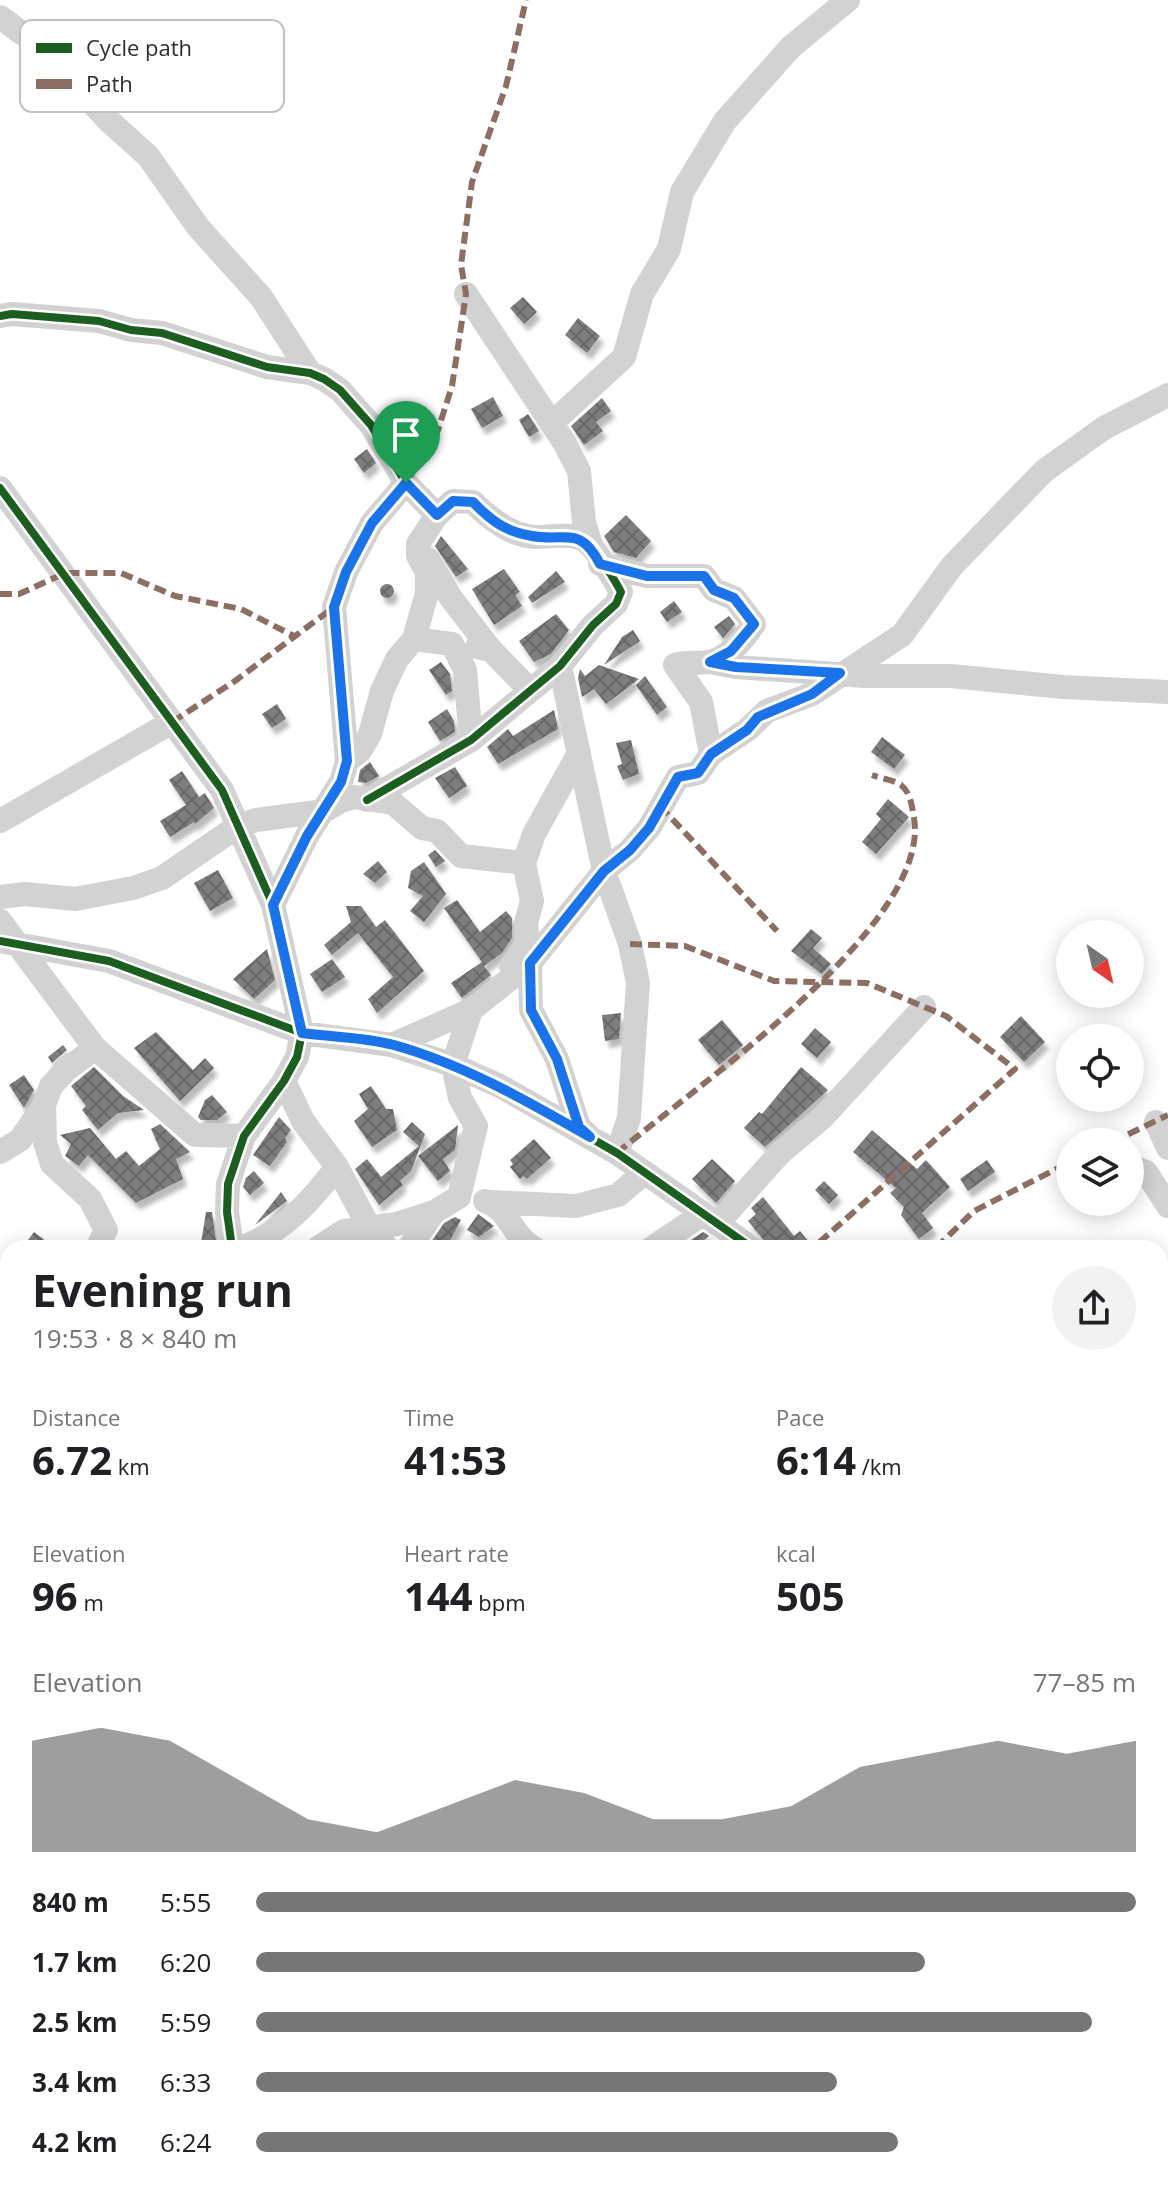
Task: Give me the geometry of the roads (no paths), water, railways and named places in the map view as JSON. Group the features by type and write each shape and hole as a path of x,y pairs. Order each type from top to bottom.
{"street":[{"path":"552,423 624,357 642,294 669,249 682,192 725,121 791,47 848,0"},
{"path":"0,17 20,32"},
{"path":"101,112 148,156 198,227 261,297 310,373"},
{"path":"466,294 552,423 579,471 584,522 596,555 647,576 704,576 714,590 734,598 754,624 731,651 710,662"},
{"path":"0,316 12,314 99,321 131,330 162,333 267,367 310,373 340,390 371,425 406,483 437,515"},
{"path":"392,1045 471,1010 530,963 604,871 630,850 649,828 678,777 698,773 711,754 747,730 767,711 812,694 902,635 952,566 1044,471 1104,428 1168,395"},
{"path":"273,905 307,836 341,782 347,761 334,607 365,535 406,483"},
{"path":"0,488 222,790 273,905 302,1033 297,1057 284,1081 244,1136 228,1184 227,1212 231,1240"},
{"path":"347,761 360,751 370,734 382,691 397,659 414,639 427,593 427,572 418,556 418,544 437,515 453,501 473,502 493,523 517,532 535,537 579,538 596,555 621,592 616,604 593,625 560,666 471,740 367,800"},
{"path":"418,544 451,598 491,650 530,690"},
{"path":"414,639 491,650"},
{"path":"452,644 465,670 471,698 471,740"},
{"path":"711,754 701,702 675,665 688,661 710,662 736,667 951,676 1039,686 1168,692"},
{"path":"560,666 604,871 630,944 638,983 629,1118 617,1153"},
{"path":"0,821 172,722"},
{"path":"507,979 512,964 528,942 526,923 532,901 524,863 534,834 579,753"},
{"path":"0,897 25,894 75,899 133,888 162,878 238,826 256,820 324,811 355,797 393,803 422,828 437,831 461,856 524,863"},
{"path":"0,921 7,942 95,1048 195,1135 244,1136"},
{"path":"7,942 109,961 302,1033 392,1045 453,1065 500,1086 617,1153 740,1240"},
{"path":"530,963 531,1010 557,1059 579,1127 590,1137"},
{"path":"668,1240 709,1220 823,1117 924,1007"},
{"path":"459,1197 476,1126 460,1098 453,1065 471,1010"},
{"path":"0,1152 20,1140 58,1078 95,1048"},
{"path":"284,1081 303,1121 337,1167 369,1227 380,1240"},
{"path":"44,1105 45,1142 52,1164 90,1199 106,1230 101,1240"},
{"path":"1156,1122 1168,1148"},
{"path":"275,1240 337,1167"},
{"path":"1144,1171 1168,1206"},
{"path":"330,1240 344,1231 397,1224 434,1212 459,1197 490,1202 576,1206 618,1195 644,1173"},
{"path":"490,1202 505,1212 523,1240"},
{"path":"227,1212 266,1240"},
{"path":"415,1240 434,1212"}]}
